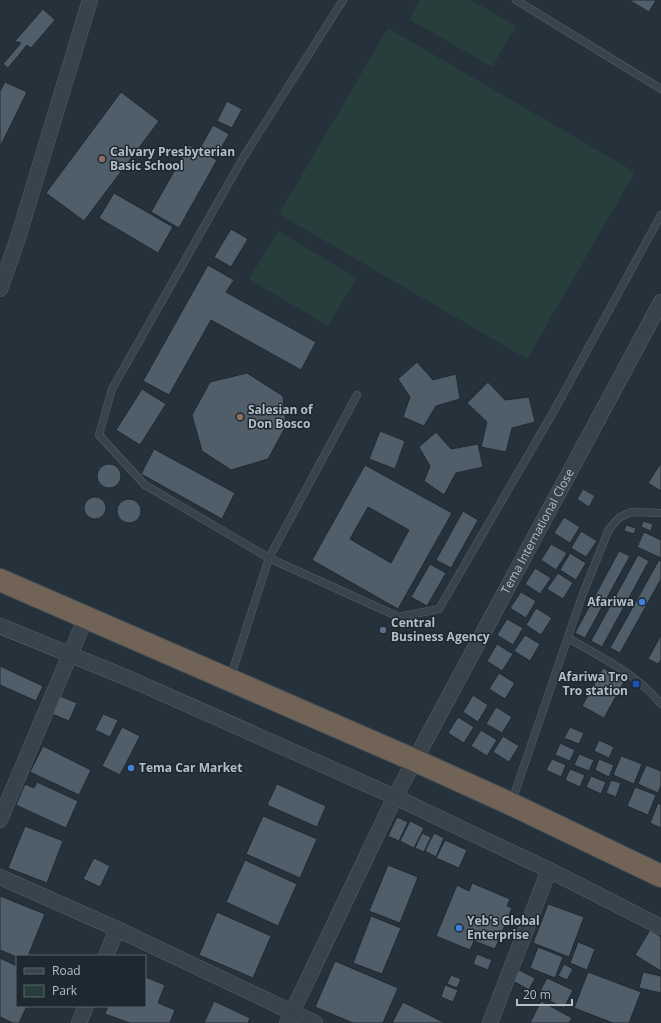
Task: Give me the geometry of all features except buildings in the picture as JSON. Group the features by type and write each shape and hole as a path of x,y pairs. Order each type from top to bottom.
{"highway":[{"path":"0,580 414,760 511,804 661,876"}],"street":[{"path":"0,289 17,241 90,0"},
{"name":"Tema International Close","path":"289,1018 414,760 661,303"},
{"path":"0,820 72,654 86,618"},
{"path":"0,626 72,654 395,797 548,870 661,927"},
{"path":"490,1023 548,870"},
{"path":"0,877 117,929 289,1018 315,1023"},
{"path":"106,955 117,929"},
{"path":"79,1023 86,1007"}],"lane":[{"path":"343,0 243,158 112,389 99,434 146,486 269,558 399,618 439,609 554,409 661,216"},
{"path":"516,0 661,89"},
{"path":"230,680 269,558 357,395"},
{"path":"511,804 582,596 609,529 620,517 632,512 661,513"},
{"path":"568,638 642,683 661,704"}],"green space":[{"path":"420,0 471,0 516,26 492,67 409,19"},
{"path":"388,28 635,172 527,359 279,214"},
{"path":"278,231 357,278 328,326 249,279"}],"place":[{"name":"Calvary Presbyterian Basic School","path":"102,159"},
{"name":"Salesian of Don Bosco","path":"240,417"},
{"name":"Afariwa","path":"642,602"},
{"name":"Central Business Agency","path":"383,630"},
{"name":"Afariwa Tro Tro station","path":"636,684"},
{"name":"Tema Car Market","path":"131,768"},
{"name":"Yeb's Global Enterprise","path":"459,928"}]}
